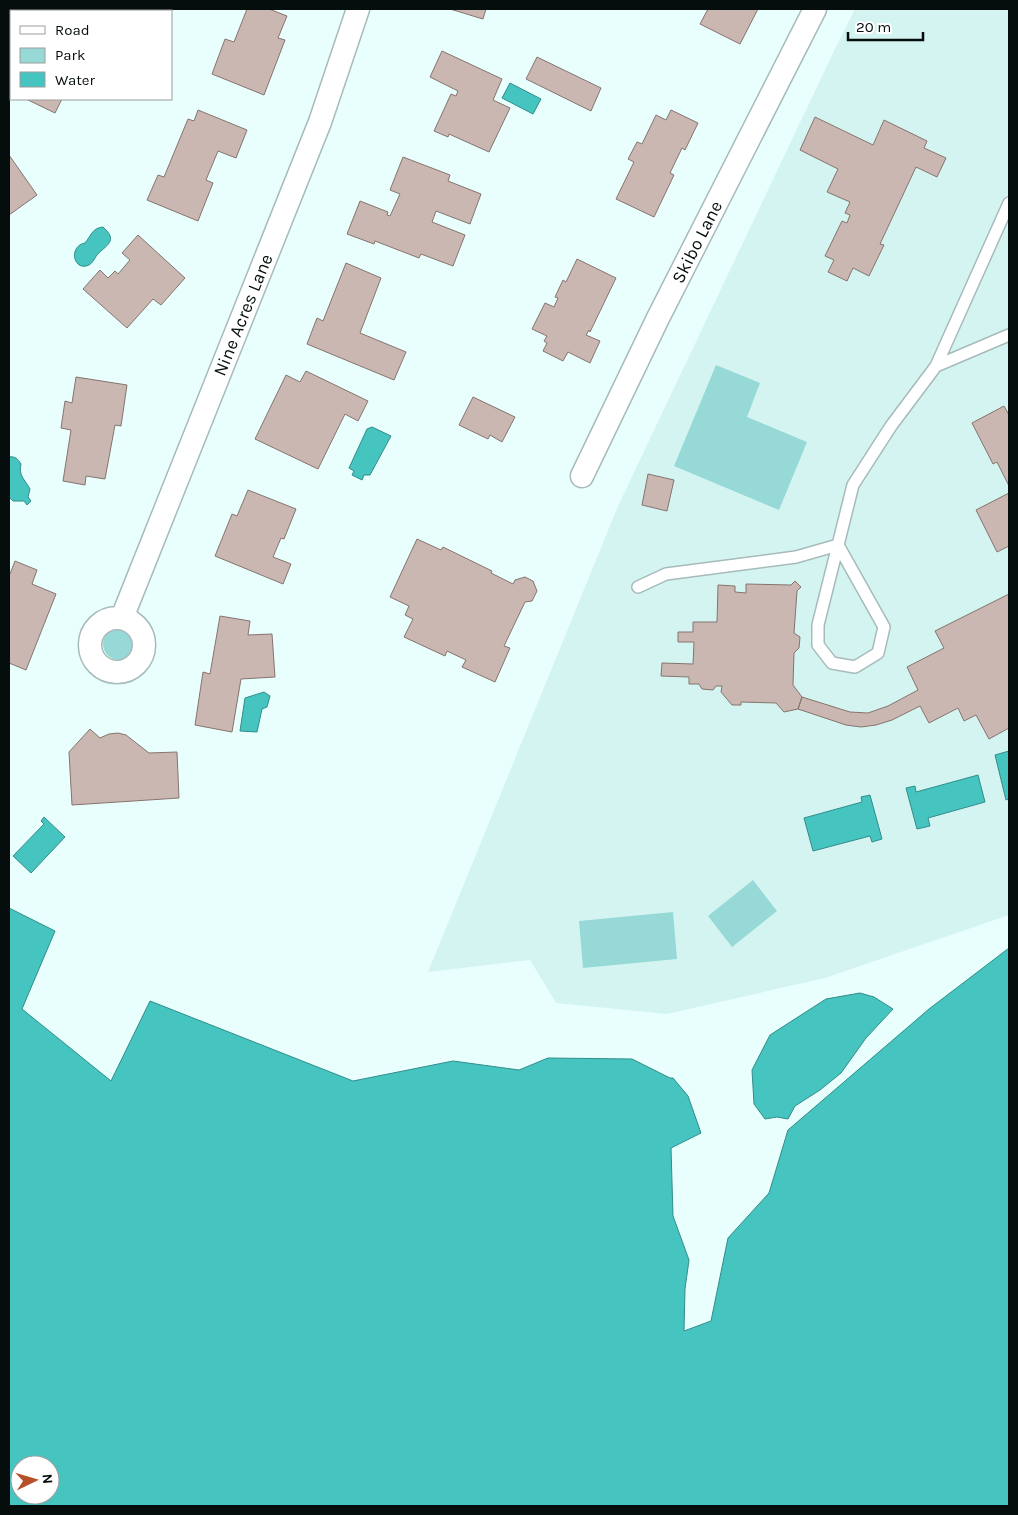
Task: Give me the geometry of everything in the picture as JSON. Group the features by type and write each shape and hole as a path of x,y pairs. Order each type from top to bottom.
{"street":[{"name":"Nine Acres Lane","path":"122,618 320,122 358,9"},
{"name":"Skibo Lane","path":"582,476 658,318 815,9"}],"lane":[{"path":"838,546 884,627 878,654 855,667 832,663 818,644 818,625 853,485 890,426 936,366 1009,203"},
{"path":"936,366 1009,335"},
{"path":"638,587 666,574 796,557 838,546"}],"shaded area":[{"path":"855,9 1009,9 1009,915 825,978 667,1014 556,1003 530,960 428,972 618,506"}],"green space":[{"path":"716,365 760,383 747,417 807,442 779,510 674,466"},
{"path":"119,628 125,629 130,633 134,638 134,650 130,655 125,659 119,660 113,659 108,655 104,650 103,644 104,638 108,633 113,629"},
{"path":"753,880 777,911 732,947 708,916"},
{"path":"673,912 677,959 583,968 579,921"}],"water":[{"path":"510,83 541,99 533,114 502,98"},
{"path":"103,227 111,239 107,245 90,264 82,266 78,264 75,257 77,248 85,243 94,231"},
{"path":"372,427 391,436 370,475 364,475 362,480 352,475 354,471 349,468 367,429"},
{"path":"9,457 16,458 21,464 21,474 30,489 28,497 31,501 27,505 24,501 13,501 9,497"},
{"path":"264,692 270,696 267,707 262,709 257,732 240,731 245,698"},
{"path":"1009,751 1009,799 1006,800 995,755"},
{"path":"978,775 985,802 928,818 930,826 917,829 906,788 915,786 916,792"},
{"path":"870,795 882,839 872,842 870,836 813,851 804,818 862,802 861,797"},
{"path":"44,817 65,837 31,873 13,856 44,824 41,821"},
{"path":"9,908 55,931 22,1009 111,1081 150,1001 353,1081 453,1061 519,1070 548,1058 632,1059 673,1078 688,1096 701,1133 671,1148 673,1216 689,1260 685,1289 684,1331 711,1321 728,1238 769,1193 788,1130 929,1009 1009,948 1009,1506 9,1506"},
{"path":"860,993 874,997 893,1009 866,1038 841,1073 820,1090 795,1106 788,1119 777,1117 765,1119 754,1104 752,1070 770,1035 826,999"}],"building":[{"path":"53,9 84,9 84,10"},
{"path":"247,9 269,9 287,16 278,38 285,40 264,95 212,74 225,39 234,42"},
{"path":"450,9 486,9 483,19"},
{"path":"708,9 758,9 740,44 700,24"},
{"path":"442,51 502,79 493,100 510,108 489,152 449,134 448,137 434,131 451,94 456,96 458,91 430,77"},
{"path":"537,57 601,88 591,111 526,79"},
{"path":"28,100 62,100 55,113"},
{"path":"198,110 247,130 236,158 218,151 206,180 213,183 198,221 147,200 158,175 164,177 188,119 194,121"},
{"path":"671,110 698,123 685,150 682,148 670,173 674,175 654,217 616,199 634,162 628,159 637,142 642,144 656,115 666,120"},
{"path":"815,117 873,145 884,120 927,141 924,148 946,158 937,177 916,167 880,244 884,245 869,276 853,268 847,281 828,272 834,260 825,256 842,221 847,223 850,215 845,213 850,202 827,192 838,169 800,150"},
{"path":"9,155 37,195 9,215"},
{"path":"403,157 450,175 448,181 481,194 470,224 436,211 432,222 465,235 453,266 421,254 419,258 375,241 374,244 347,234 360,201 388,212 387,215 390,216 400,194 390,190"},
{"path":"138,235 185,278 161,305 153,299 127,328 83,289 100,270 108,278 115,271 118,274 130,260 122,253"},
{"path":"577,259 616,278 590,332 589,330 586,335 600,341 590,363 568,352 563,361 543,351 547,343 544,341 547,336 532,329 545,303 554,307 558,298 555,297 563,280 566,282"},
{"path":"346,263 381,278 360,333 406,352 394,380 307,344 317,318 323,321"},
{"path":"306,371 368,401 358,421 345,414 318,469 255,439 286,375 300,382"},
{"path":"76,377 127,385 121,426 115,425 105,479 86,476 85,485 63,481 71,430 61,428 65,401 72,403"},
{"path":"473,397 515,417 502,442 490,435 488,439 459,425"},
{"path":"1004,406 1009,415 1009,486 997,462 993,464 972,423"},
{"path":"648,474 674,480 667,511 642,505"},
{"path":"248,490 296,509 284,539 281,538 273,557 291,564 283,584 215,556 232,514 237,516"},
{"path":"1009,493 1009,546 997,552 976,510"},
{"path":"417,539 441,550 443,547 492,571 491,573 513,584 515,580 525,577 533,581 537,591 532,601 525,602 504,646 510,648 495,682 462,667 466,660 447,651 445,656 404,637 413,619 405,615 409,606 390,597"},
{"path":"15,561 37,570 32,584 56,594 26,670 9,663 9,573"},
{"path":"795,581 801,587 797,591 794,633 800,637 799,648 794,653 793,685 802,697 798,709 784,712 776,703 741,702 741,705 732,705 721,692 722,686 716,686 713,690 702,689 699,684 689,684 689,677 661,676 662,663 693,664 694,642 678,642 678,632 693,632 693,622 717,622 718,585 735,586 735,592 746,593 746,584 791,585"},
{"path":"1009,594 1009,728 989,739 976,715 964,721 958,708 929,723 920,706 892,720 861,727 846,725 798,709 802,697 850,712 868,713 888,706 918,690 907,667 944,648 935,631"},
{"path":"220,616 250,621 248,635 272,634 275,677 241,679 232,732 195,725 203,672 210,674"},
{"path":"90,729 100,738 109,734 118,733 126,735 149,753 177,752 179,798 72,805 69,752"}]}
